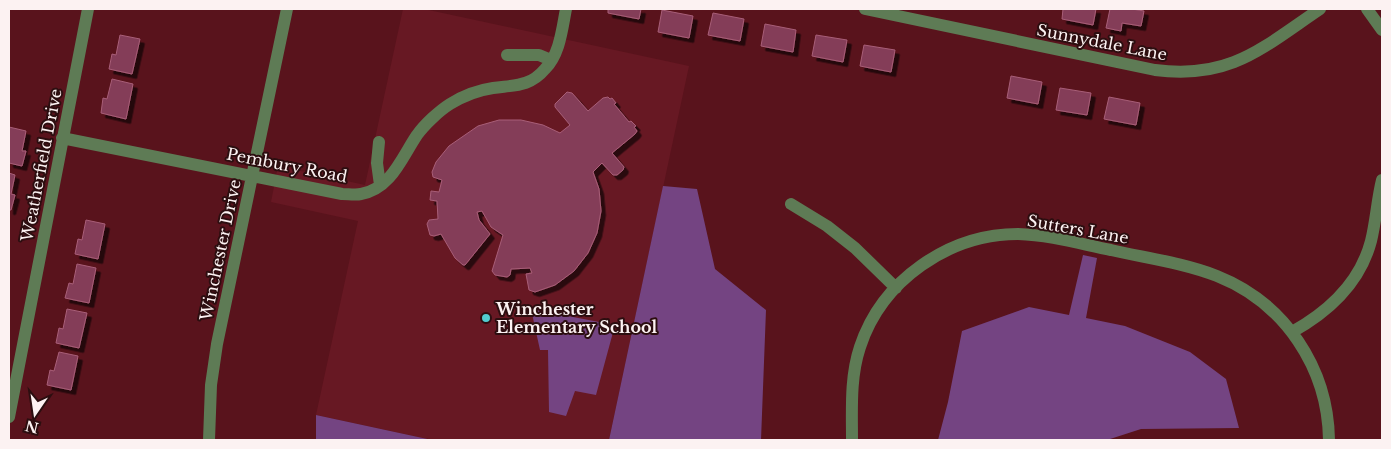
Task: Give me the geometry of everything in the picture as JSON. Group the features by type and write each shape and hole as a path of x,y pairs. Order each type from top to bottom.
{"street":[{"name":"Weatherfield Drive","path":"9,417 88,9"},
{"name":"Winchester Drive","path":"209,440 211,385 217,344 287,9"},
{"name":"Pembury Road","path":"62,138 342,194 361,195 376,189 389,178 418,134 432,118 450,104 471,94 492,88 524,84 533,80 546,69 558,46 566,9"},
{"name":"Sunnydale Lane","path":"865,9 1174,73 1222,67 1249,56 1320,9"},
{"path":"926,22 929,9"},
{"path":"1367,9 1382,30"},
{"path":"507,55 539,55 551,60"},
{"path":"379,142 377,163 380,185"},
{"path":"1292,332 1311,322 1326,310 1350,286 1355,278 1370,244 1382,180"},
{"path":"791,204 827,226 855,248 896,288"},
{"name":"Sutters Lane","path":"852,440 852,390 854,370 860,347 877,311 896,288 923,263 956,245 996,236 1038,235 1184,266 1217,276 1237,285 1258,298 1276,314 1304,348 1321,385 1330,440"}],"shaded area":[{"name":"Winchester Elementary School","path":"403,9 424,9 689,66 609,440 432,440 316,415 358,221 271,202 278,166 365,185"},
{"path":"663,186 697,189 715,269 766,310 761,440 609,440"},
{"path":"1083,255 1097,258 1086,318 1125,326 1190,352 1226,379 1239,428 1141,429 1107,440 938,440 948,402 962,331 1029,307 1069,315"},
{"path":"531,309 615,325 596,395 575,391 566,416 549,412 548,350 540,350"},
{"path":"316,415 432,440 316,440"}],"building":[{"path":"608,9 641,9 639,19 608,13"},
{"path":"1063,9 1096,9 1093,25 1062,19"},
{"path":"1110,9 1144,11 1141,26 1122,23 1121,31 1106,28"},
{"path":"662,10 693,16 689,38 658,32"},
{"path":"713,13 744,19 740,41 708,35"},
{"path":"765,24 796,30 793,52 761,46"},
{"path":"120,35 140,39 132,74 109,69 112,54 116,55"},
{"path":"816,35 847,40 843,62 812,56"},
{"path":"864,45 895,50 891,72 860,66"},
{"path":"1011,76 1042,82 1038,104 1007,98"},
{"path":"112,79 133,84 126,119 101,113 103,98 107,99"},
{"path":"1060,88 1091,93 1087,115 1056,110"},
{"path":"567,92 572,93 588,111 603,98 612,98 616,103 614,104 629,122 631,121 636,126 634,127 637,131 612,153 624,167 623,170 617,175 613,175 602,163 593,172 599,189 601,211 597,233 588,253 574,271 555,285 535,292 529,290 526,274 532,273 530,268 511,269 510,275 507,277 495,275 492,271 503,235 491,227 482,211 477,212 479,220 490,234 465,265 455,258 441,234 430,235 427,224 429,220 438,219 437,201 430,200 431,191 439,192 442,180 433,177 432,172 436,162 449,146 478,126 499,120 521,120 543,125 560,133 570,125 555,107 555,104"},
{"path":"1109,97 1140,103 1136,125 1104,119"},
{"path":"9,127 26,131 22,151 26,151 22,166 9,163"},
{"path":"9,173 15,175 11,194 15,195 11,210 9,210"},
{"path":"86,220 105,224 98,259 75,254 78,239 82,240"},
{"path":"77,264 96,268 89,303 65,298 69,283 73,284"},
{"path":"67,309 87,313 79,348 56,343 59,328 63,329"},
{"path":"59,352 78,356 71,390 47,385 50,370 54,371"}],"place":[{"name":"Winchester Elementary School","path":"486,318"}]}
